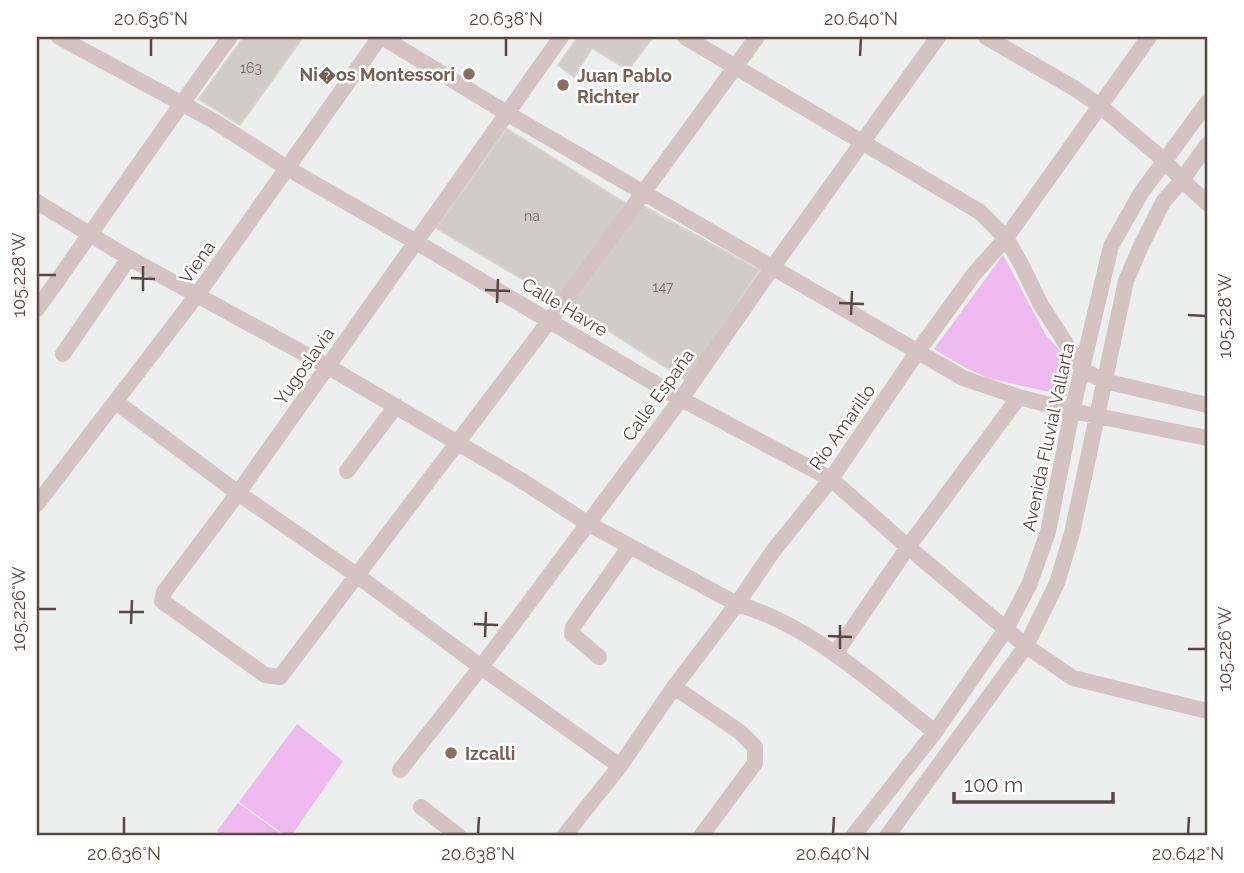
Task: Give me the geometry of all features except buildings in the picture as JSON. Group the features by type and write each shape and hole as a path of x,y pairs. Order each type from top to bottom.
{"street":[{"name":"Calle Havre","path":"59,37 83,42 286,168 681,399 831,479 1026,646 1073,678 1207,711"},
{"path":"37,309 230,37"},
{"path":"381,37 508,114 963,378 1072,411 1207,439"},
{"name":"Viena","path":"37,504 197,295 381,37"},
{"name":"Yugoslavia","path":"358,576 280,677 265,675 163,601 164,592 238,494 561,37"},
{"path":"685,37 981,212 1006,238 1041,306 1083,370 1104,382 1207,405"},
{"path":"358,576 757,37"},
{"name":"Calle España","path":"400,770 481,667 681,399 938,37"},
{"path":"986,37 1100,106 1165,161 1207,203"},
{"name":"Río Amarillo","path":"564,836 620,766 773,551 831,479 918,351 974,274 1006,238 1149,37"},
{"name":"Avenida Fluvial Vallarta","path":"853,836 935,732 1006,628 1029,585 1048,532 1072,411 1111,246 1141,193 1207,103"},
{"path":"887,836 1026,646 1057,583 1072,533 1126,281 1163,202 1207,145"},
{"path":"37,202 129,258 396,406 587,523 737,604 760,611 790,626 835,654 935,732"},
{"path":"63,354 129,258"},
{"path":"835,654 908,547 1019,397"},
{"path":"116,402 238,494 358,576 620,766"},
{"path":"347,471 396,406"},
{"path":"599,657 572,634 573,627 630,546"},
{"path":"674,687 740,732 755,747 755,763 701,836"},
{"path":"421,807 459,836"}],"shaded area":[{"path":"1003,255 1045,334 1071,364 1067,396 988,378 934,349"},
{"path":"297,724 343,761 291,836 286,836 239,802"},
{"path":"238,803 284,836 223,836 217,831"}],"place":[{"name":"Ni�os Montessori","path":"469,74"},
{"name":"Juan Pablo Richter","path":"563,85"},
{"name":"Izcalli","path":"451,753"}]}
